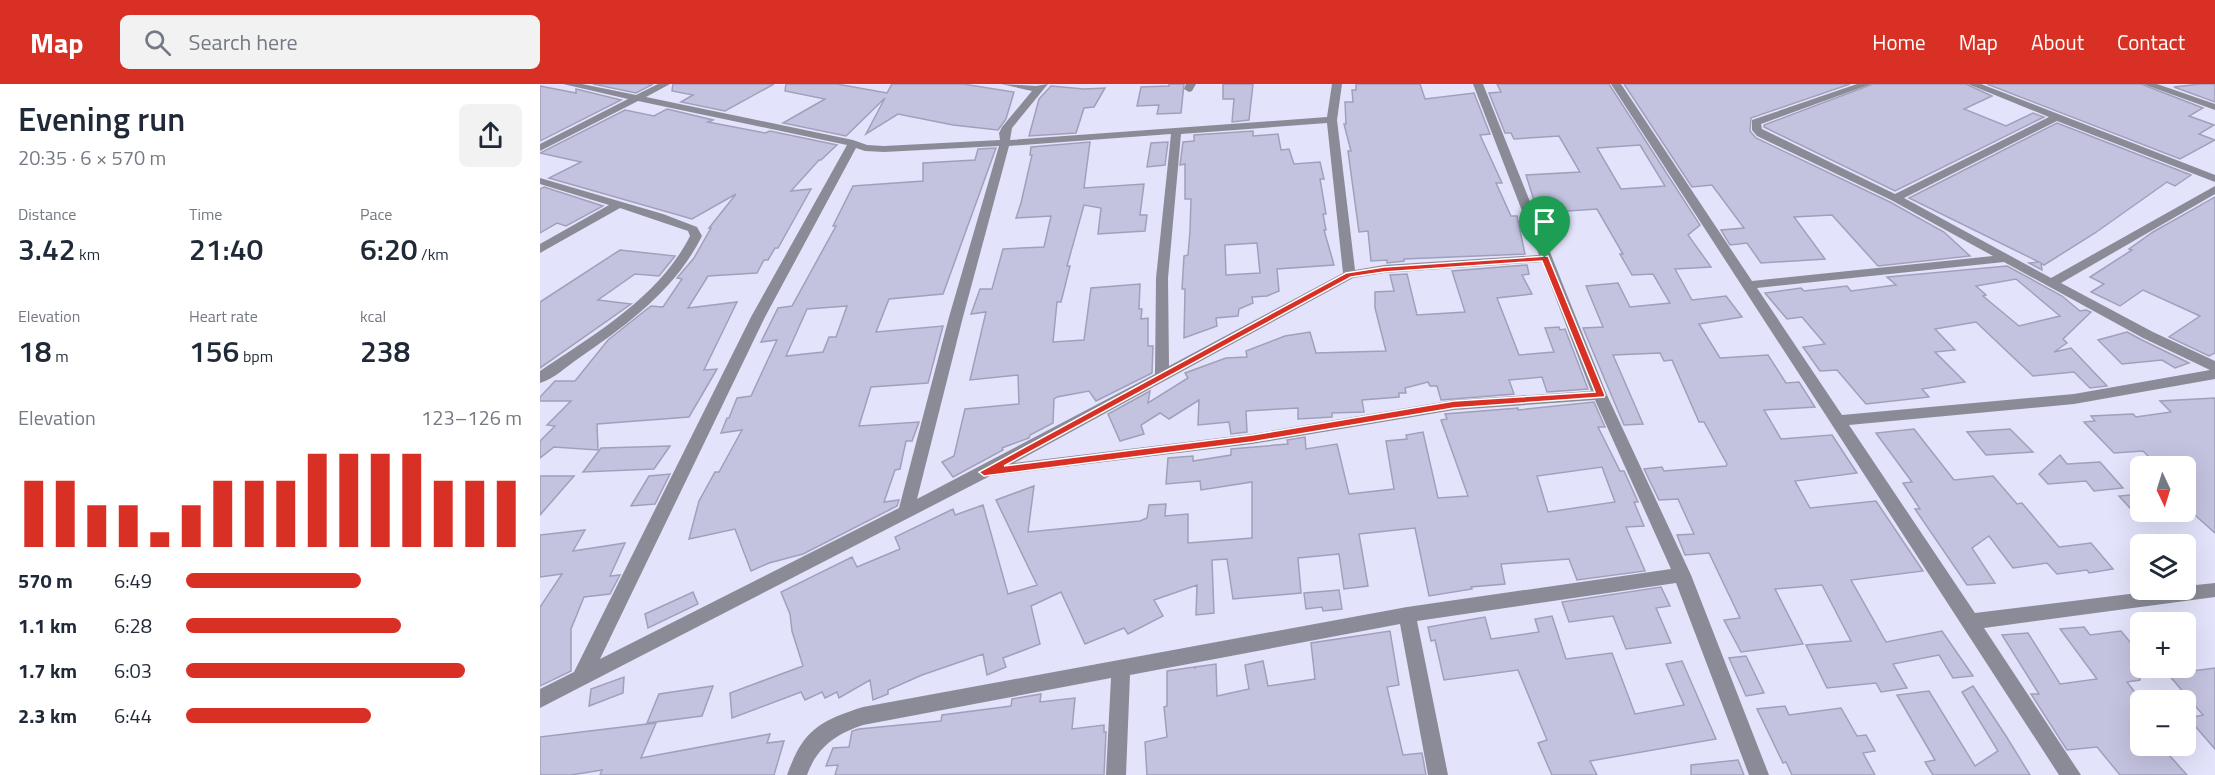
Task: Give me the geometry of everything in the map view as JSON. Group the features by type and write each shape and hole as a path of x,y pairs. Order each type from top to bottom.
{"street":[{"path":"568,84 853,143 865,148 1005,143 1332,120"},
{"path":"540,148 665,84"},
{"path":"1006,84 1040,86"},
{"path":"1337,84 1332,120 1348,275"},
{"path":"1478,84 1600,395 1682,575 1759,775"},
{"path":"1616,84 2071,775"},
{"path":"1866,84 1756,122 1756,127 1761,134 1895,198 2051,283 2215,368"},
{"path":"1973,84 2215,179"},
{"path":"2148,84 2215,107"},
{"path":"906,512 956,317 1005,143 1004,133 1040,86"},
{"path":"1895,198 2057,117"},
{"path":"1162,377 1162,278 1176,131"},
{"path":"582,676 758,317 853,143"},
{"path":"540,181 693,229 696,236 679,267 652,294 540,378"},
{"path":"2051,283 2215,189"},
{"path":"540,249 619,204"},
{"path":"540,699 984,472 1348,275 1384,269 1545,258"},
{"path":"1748,285 2007,258"},
{"path":"1837,421 2101,395 2175,384 2215,374"},
{"path":"984,472 1252,439 1454,405 1600,395"},
{"path":"797,775 809,748 835,727 863,716 1407,615 1682,575"},
{"path":"1969,622 2215,590"},
{"path":"1407,615 1438,775"},
{"path":"1116,775 1121,669"}],"building":[{"path":"593,84 653,84 636,93"},
{"path":"673,84 774,84 725,111 681,102 693,95 672,91"},
{"path":"786,84 837,84 887,93 892,84 963,84 1014,92 1006,119 998,130 953,125 898,114 866,134 885,98 846,136 783,123 825,99 785,91"},
{"path":"1169,84 1184,84 1181,113 1157,114 1159,105 1137,106 1141,87 1169,86"},
{"path":"1223,84 1253,84 1249,120 1232,122 1234,99 1223,99"},
{"path":"1356,84 1420,84 1425,99 1474,93 1490,134 1480,135 1502,183 1496,183 1511,216 1517,216 1525,254 1404,259 1404,261 1387,263 1387,260 1371,261 1368,231 1359,232 1348,151 1351,151 1344,124 1346,124 1345,102 1353,102 1352,90 1356,90"},
{"path":"1497,84 1609,84 1700,225 1688,235 1711,267 1675,269 1692,300 1726,296 1742,317 1699,324 1720,358 1768,355 1786,383 1799,382 1815,407 1764,410 1781,439 1832,435 1857,473 1795,481 1810,508 1876,501 1923,571 1851,580 1886,642 1942,631 1973,676 1953,678 1939,655 1893,664 1907,688 1881,692 1876,683 1827,688 1806,645 1851,641 1822,585 1775,589 1803,644 1741,652 1724,620 1740,618 1709,553 1685,555 1677,535 1694,534 1678,499 1659,500 1644,469 1662,467 1664,471 1726,466 1727,464 1704,422 1699,422 1672,360 1664,361 1660,353 1613,355 1643,424 1624,425 1583,328 1603,327 1586,286 1618,283 1630,307 1670,303 1653,274 1632,275 1620,254 1623,254 1597,209 1538,213 1526,175 1580,172 1559,136 1514,139 1511,133 1505,133 1489,93 1501,92","holes":["1640,145 1665,186 1621,189 1597,148"]},
{"path":"1624,84 1850,84 1751,118 1750,131 1756,138 1890,202 1944,232 1970,256 1878,266 1832,215 1794,217 1825,259 1761,263 1747,243 1730,245 1721,230 1744,228 1712,185 1692,187"},
{"path":"1873,84 1966,84 1992,96 1964,109 2006,126 2033,113 2044,117 1895,191 1764,127 1764,125"},
{"path":"1987,84 2141,84 2203,108 2189,116 2214,125 2199,134 2215,140 2180,159"},
{"path":"2215,84 2215,102 2174,87"},
{"path":"540,86 576,93 576,89 621,100 540,141"},
{"path":"1051,86 1105,88 1094,107 1084,108 1076,133 1029,136 1039,99"},
{"path":"667,109 713,120 708,122 765,133 770,131 837,145 819,160 791,191 811,189 778,248 775,248 768,260 764,260 757,273 708,276 688,308 737,302 704,370 717,369 689,417 597,424 598,450 554,447 540,458 540,441 555,426 547,425 571,401 540,401 540,397 555,381 575,381 608,340 651,306 663,307 682,279 677,278 694,258 711,228 709,228 736,194 692,219 549,178 581,162 540,153 625,110 654,116"},
{"path":"2057,123 2191,175 2175,186 2167,182 2095,233 2044,265 2041,263 2042,270 2029,263 2039,262 1909,198"},
{"path":"1253,131 1253,136 1278,134 1281,150 1289,149 1294,164 1320,162 1324,179 1320,179 1326,214 1323,214 1326,230 1324,230 1334,265 1277,269 1279,291 1267,296 1252,297 1253,303 1239,309 1238,316 1216,318 1217,326 1184,338 1185,289 1182,289 1184,256 1188,255 1191,199 1185,199 1185,164 1180,165 1183,142 1194,141 1194,135","holes":["1257,243 1260,273 1226,275 1225,245"]},
{"path":"1090,142 1084,188 1144,184 1140,215 1147,215 1145,231 1098,234 1101,208 1084,205 1067,266 1070,266 1061,302 1057,302 1053,342 1084,340 1091,288 1140,284 1141,319 1148,318 1148,346 1153,346 1152,373 1096,401 1089,391 1057,397 1054,399 1053,423 1030,435 1029,438 1002,448 1003,450 953,477 942,462 954,456 965,409 1019,404 1018,375 970,380 986,312 971,314 980,289 992,289 1003,249 1044,247 1051,216 1016,218 1032,155 1030,155 1031,147"},
{"path":"1168,142 1165,165 1147,167 1151,143"},
{"path":"996,148 943,294 889,299 876,332 943,326 928,383 871,387 859,426 919,422 912,441 906,441 900,469 895,470 884,502 899,500 897,506 803,554 769,563 751,571 735,529 689,539 699,501 715,472 719,472 742,430 721,433 727,418 737,398 751,396 777,340 761,342 778,308 792,306 836,226 833,226 853,186 923,181 923,163 975,160 978,149","holes":["847,306 836,337 829,337 823,352 786,356 807,309"]},
{"path":"544,187 603,206 566,226 557,223 540,233 540,189"},
{"path":"2215,197 2215,353 2209,356 2169,337 2200,316 2143,290 2120,306 2091,292 2104,284 2090,277 2132,250 2129,249 2153,232"},
{"path":"620,250 675,256 659,276 635,274 598,300 631,304 540,368 540,302"},
{"path":"1527,265 1529,274 1522,275 1532,294 1497,298 1519,355 1554,352 1545,328 1565,329 1588,389 1547,392 1542,377 1509,380 1514,394 1441,400 1437,386 1430,386 1428,382 1405,388 1406,393 1399,393 1399,397 1362,400 1364,412 1332,413 1332,417 1298,419 1298,408 1246,411 1247,432 1231,434 1229,422 1198,425 1199,400 1169,419 1160,413 1141,425 1144,434 1120,441 1108,414 1150,391 1148,403 1188,378 1185,373 1226,358 1247,357 1246,351 1285,336 1310,332 1316,353 1386,351 1375,308 1375,292 1394,291 1390,275 1407,274 1417,315 1465,312 1452,271"},
{"path":"2007,266 2062,296 2080,311 2091,312 2063,339 2067,343 2054,352 2071,348 2107,386 2090,388 2074,372 2033,376 1976,322 1935,329 1955,350 1935,352 1965,382 1922,389 1929,397 1866,404 1837,370 1820,371 1803,347 1825,344 1802,317 1787,319 1765,293 1801,288 1804,291 1847,286 1851,291 1896,285 1887,277","holes":["2016,279 2060,316 2019,326 1983,296 1986,295 1976,286"]},
{"path":"2127,332 2189,363 2175,368 2162,360 2122,364 2098,340"},
{"path":"2215,398 2215,533 2196,516 2196,456 2148,456 2143,451 2114,453 2084,422 2095,421 2091,416 2133,414 2136,417 2171,412 2160,401"},
{"path":"1594,402 1605,427 1598,427 1620,471 1624,471 1638,502 1634,502 1644,526 1626,527 1645,571 1577,580 1569,559 1501,564 1505,584 1471,587 1472,589 1429,596 1415,528 1359,534 1368,586 1344,589 1339,554 1298,558 1301,593 1233,599 1227,559 1212,560 1214,613 1196,615 1197,585 1154,600 1163,616 1128,634 1124,628 1085,644 1061,592 1031,606 1040,644 1003,658 1006,667 987,675 983,654 922,675 888,690 888,694 873,700 870,680 839,698 837,692 825,698 822,692 805,700 801,692 732,718 730,693 803,666 792,631 790,614 781,592 852,557 857,567 900,549 895,537 953,509 955,515 983,505 1008,594 1037,585 996,500 1034,486 1028,532 1140,521 1147,518 1149,505 1166,504 1165,516 1188,514 1188,543 1252,538 1252,482 1201,490 1200,481 1166,484 1168,458 1193,456 1193,461 1231,455 1231,449 1288,444 1287,440 1305,437 1306,449 1337,444 1349,494 1394,489 1386,441 1407,439 1406,435 1423,432 1438,498 1468,496 1441,420 1447,419 1445,414 1518,408 1518,410","holes":["1602,467 1615,502 1548,512 1537,476"]},
{"path":"1914,429 1954,480 1993,476 2017,504 2022,503 2059,547 2091,543 2113,569 2089,573 2087,570 2057,574 2047,563 2013,568 1989,536 1972,548 1995,583 1967,585 1915,509 1920,509 1903,483 1912,482 1876,433"},
{"path":"2010,429 2033,452 1986,455 1967,432"},
{"path":"670,446 654,469 583,472 601,448"},
{"path":"2060,455 2067,464 2100,462 2123,488 2094,491 2086,481 2048,484 2039,474"},
{"path":"670,474 655,504 631,506 649,476"},
{"path":"540,476 574,476 540,515"},
{"path":"2130,495 2130,508 2119,496"},
{"path":"585,530 573,551 625,543 610,576 620,575 610,594 584,597 571,629 571,671 540,686 540,607 562,574 540,577 540,535"},
{"path":"1661,587 1670,606 1656,608 1671,643 1626,649 1613,616 1569,622 1562,602"},
{"path":"1339,590 1342,609 1323,611 1322,607 1306,609 1304,593"},
{"path":"693,592 698,604 648,628 645,614"},
{"path":"1552,616 1566,659 1612,653 1635,714 1684,705 1666,664 1682,661 1716,739 1590,761 1597,775 1552,775 1538,743 1547,740 1518,670 1444,680 1435,640 1431,641 1428,627 1485,617 1491,639 1539,632 1535,619"},
{"path":"2084,627 2090,635 2121,631 2130,642 2130,678 2140,678 2140,680 2127,682 2133,690 2130,690 2130,756 2170,756 2187,775 2120,775 2097,747 2067,750 2031,694 2039,694 2002,635 2028,633 2060,684 2097,679 2060,629"},
{"path":"1390,631 1399,685 1387,687 1403,755 1422,753 1426,775 1147,775 1145,742 1167,737 1164,707 1167,706 1167,671 1194,667 1195,669 1195,667 1216,664 1217,696 1249,689 1245,665 1263,661 1268,686 1315,679 1311,643"},
{"path":"1746,656 1764,693 1746,696 1729,658"},
{"path":"2215,668 2215,749 2196,727 2196,716 2203,715 2196,707 2196,690 2182,690 2171,678 2196,678 2196,670"},
{"path":"624,677 623,693 589,706 591,689"},
{"path":"713,686 702,716 647,723 659,694"},
{"path":"1973,686 2030,775 1933,775 1925,762 1935,760 1897,695 1929,691 1975,766 1998,751 1962,692"},
{"path":"1041,694 1040,702 1075,698 1072,729 1104,725 1104,732 1106,732 1104,775 835,775 838,765 826,766 833,748 849,747 852,731 941,721 942,715 1011,706 1012,699"},
{"path":"1785,706 1789,715 1841,708 1857,736 1866,735 1875,751 1863,753 1875,775 1792,775 1786,762 1783,763 1757,709"},
{"path":"656,723 641,758 770,734 767,743 784,741 774,775 600,775 602,770 571,775 540,775 540,737"},
{"path":"1738,760 1744,775 1691,775 1691,765"}],"route":[{"path":"1545,258 1600,395 1454,405 1252,439 984,472 1348,275 1384,269 1545,258"}]}
